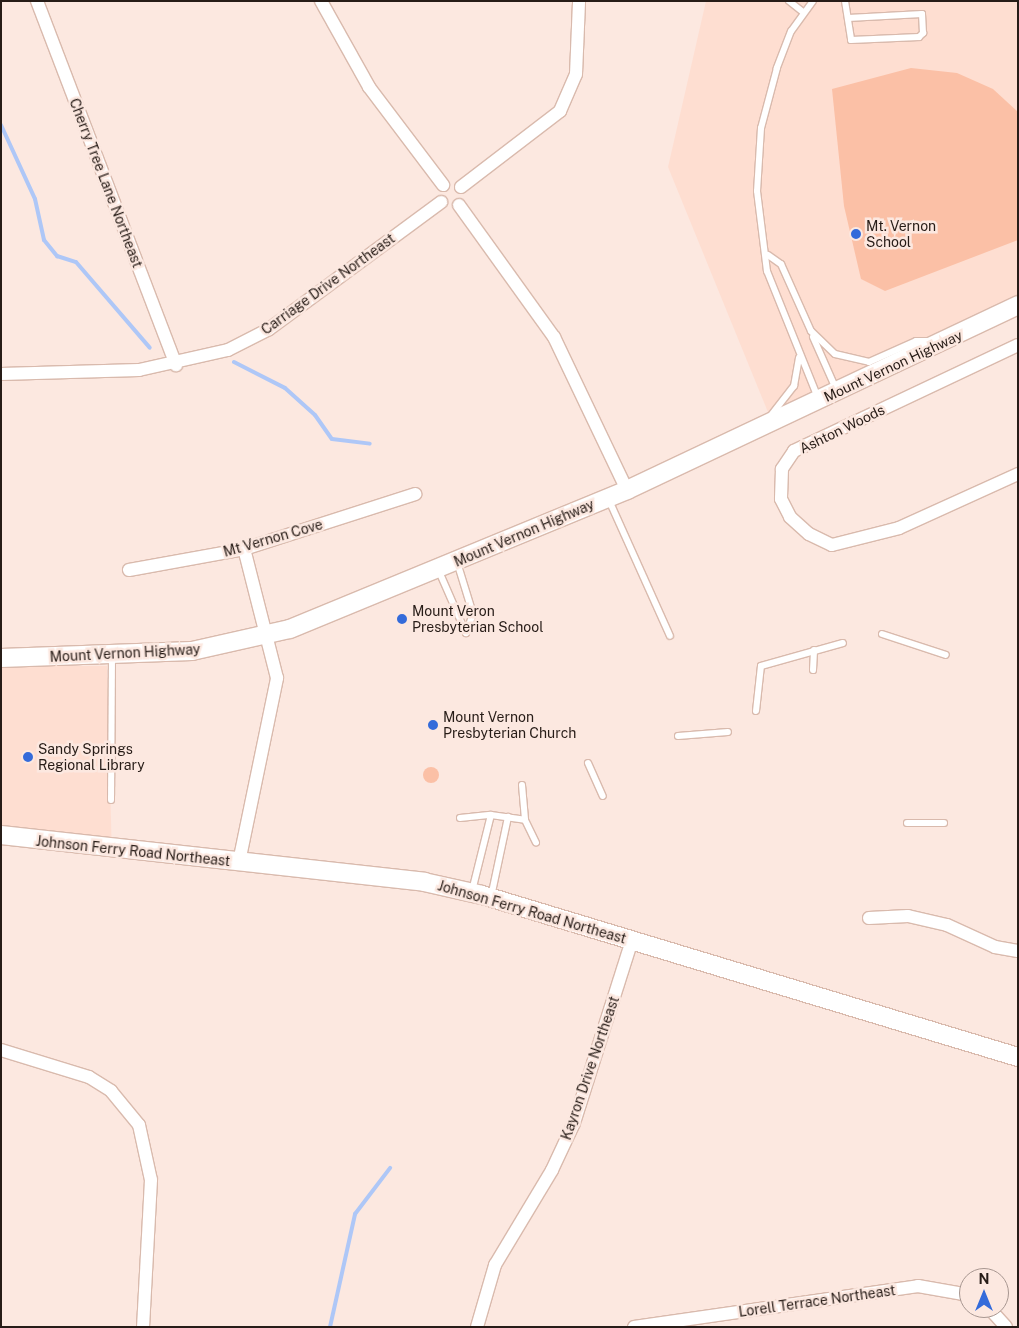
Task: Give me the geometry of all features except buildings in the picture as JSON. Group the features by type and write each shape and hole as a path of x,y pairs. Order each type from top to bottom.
{"main road":[{"name":"Mount Vernon Highway","path":"1,658 112,656 192,651 269,635 438,569 627,490 837,393 1018,304"},
{"name":"Johnson Ferry Road Northeast","path":"1,835 382,876 472,893 1018,1057"}],"street":[{"name":"Cherry Tree Lane Northeast","path":"37,1 176,365"},
{"path":"321,1 369,87 444,185"},
{"path":"461,187 549,124 567,100 576,74 579,1"},
{"path":"455,183 461,187 464,196 459,205 449,208 440,202 444,185 455,183"},
{"name":"Carriage Drive Northeast","path":"1,374 176,365 228,350 269,329 440,202"},
{"path":"459,205 554,337 627,490"},
{"name":"Ashton Woods","path":"1018,345 794,451 782,469 782,499 790,518 809,534 832,545 898,528 1018,474"},
{"name":"Mt Vernon Cove","path":"129,570 244,549 415,494"},
{"path":"239,862 277,678 269,635 244,549"},
{"path":"870,918 908,916 938,922 995,947 1018,951"},
{"name":"Kayron Drive Northeast","path":"477,1327 495,1265 552,1170 574,1123 632,940"},
{"path":"1,1050 89,1077 111,1091 139,1125 151,1172 143,1327"},
{"name":"Lorell Terrace Northeast","path":"634,1327 918,1286 959,1293"}],"lane":[{"path":"790,1 803,12"},
{"path":"814,1 803,12 777,68 761,128 758,217 768,255 767,271 799,356 820,401"},
{"path":"845,1 851,40 919,37 924,32 922,14 848,18"},
{"path":"768,255 781,264 837,393"},
{"path":"811,331 835,354 857,362 870,362 916,341 945,341"},
{"path":"751,433 784,403 794,386 799,356"},
{"path":"608,498 670,636"},
{"path":"438,569 466,633 473,614 457,561"},
{"path":"882,634 946,654"},
{"path":"756,711 761,666 843,643"},
{"path":"813,670 814,650"},
{"path":"111,800 112,656"},
{"path":"678,736 728,732"},
{"path":"588,763 603,796"},
{"path":"522,784 525,820 536,843"},
{"path":"460,818 491,815 525,820"},
{"path":"472,893 491,815"},
{"path":"491,898 508,817"},
{"path":"907,823 944,823"}],"shaded area":[{"name":"Mt. Vernon School","path":"706,1 1018,1 1018,300 774,427 668,167"},
{"path":"911,68 957,73 993,89 1018,112 1018,240 885,291 861,279 844,206 832,89"},
{"path":"1,666 107,666 112,857 1,834"},
{"path":"428,767 434,767 439,772 437,781 428,783 423,778 423,772"}],"waterway":[{"path":"1,125 35,199 44,240 57,256 76,262 150,348"},
{"path":"234,362 285,388 315,415 332,439 370,444"},
{"path":"330,1327 355,1214 390,1168"}],"place":[{"name":"Mt. Vernon School","path":"856,234"},
{"name":"Mount Veron Presbyterian School","path":"402,619"},
{"name":"Mount Vernon Presbyterian Church","path":"433,725"},
{"name":"Sandy Springs Regional Library","path":"28,757"}]}
